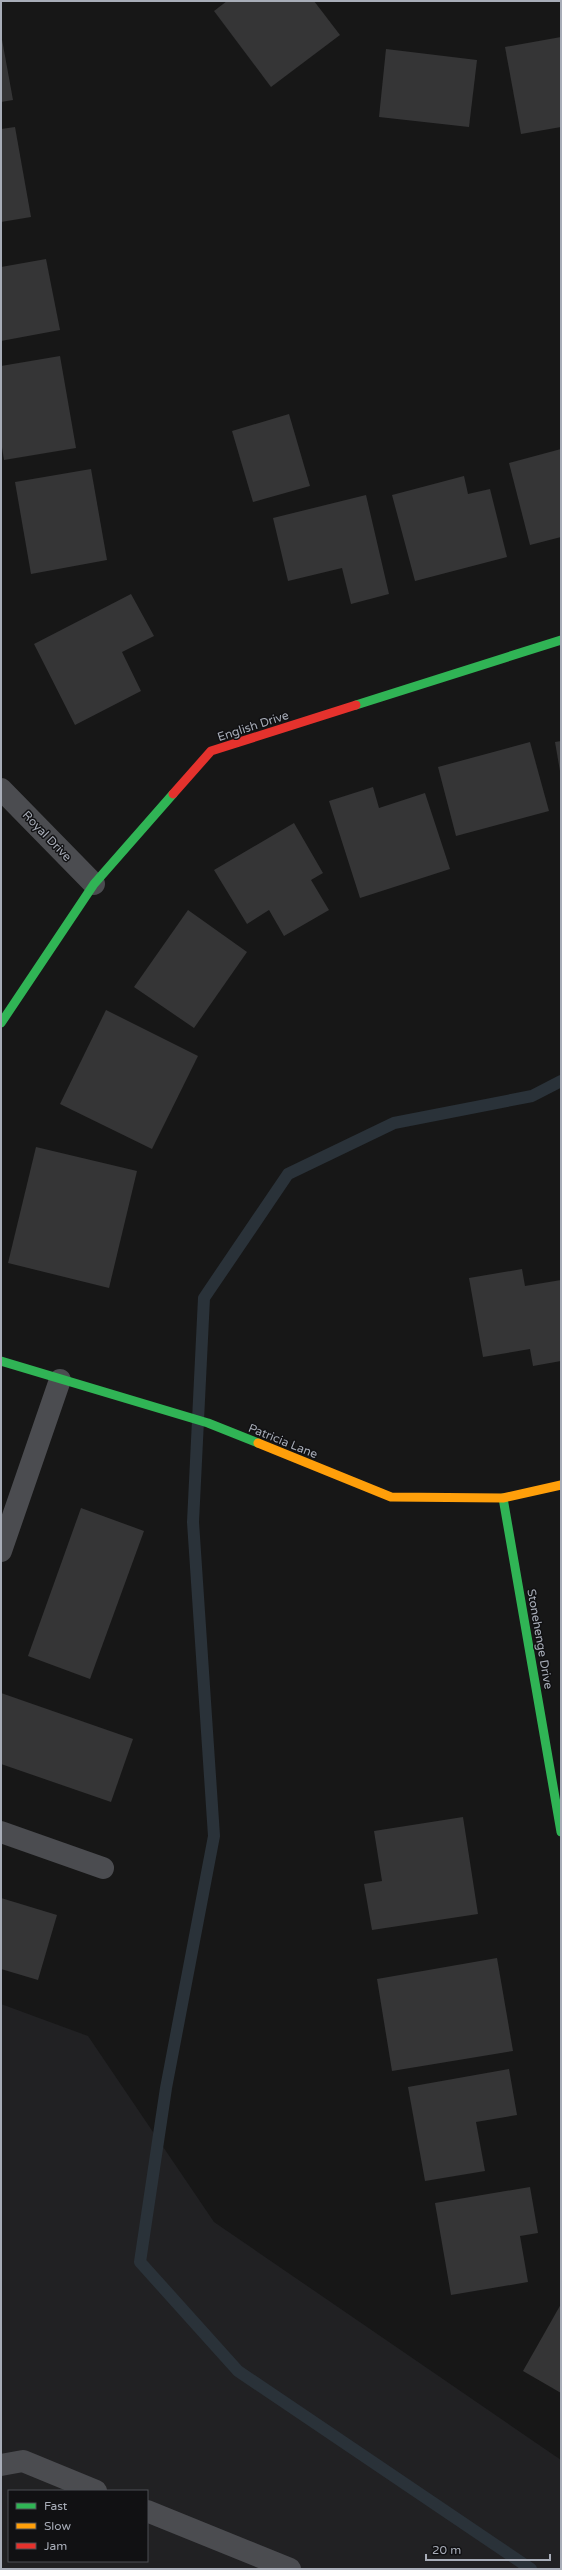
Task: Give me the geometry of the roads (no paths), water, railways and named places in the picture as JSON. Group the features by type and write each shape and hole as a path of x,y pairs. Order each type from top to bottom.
{"street":[{"name":"English Drive","path":"1,1023 94,884 211,751 561,640"},
{"name":"Royal Drive","path":"1,789 94,884"},
{"name":"Patricia Lane","path":"3,1366 60,1380 208,1423 391,1497 503,1498 561,1485"},
{"path":"1,1551 60,1380"},
{"name":"Stonehenge Drive","path":"503,1498 561,1832"},
{"path":"1,1832 103,1868"},
{"path":"1,2465 23,2461 94,2490"},
{"path":"148,2511 290,2569"}],"waterway":[{"path":"531,2569 238,2371 140,2262 166,2088 214,1836 193,1522 204,1298 288,1174 394,1123 532,1096 561,1081"}]}
